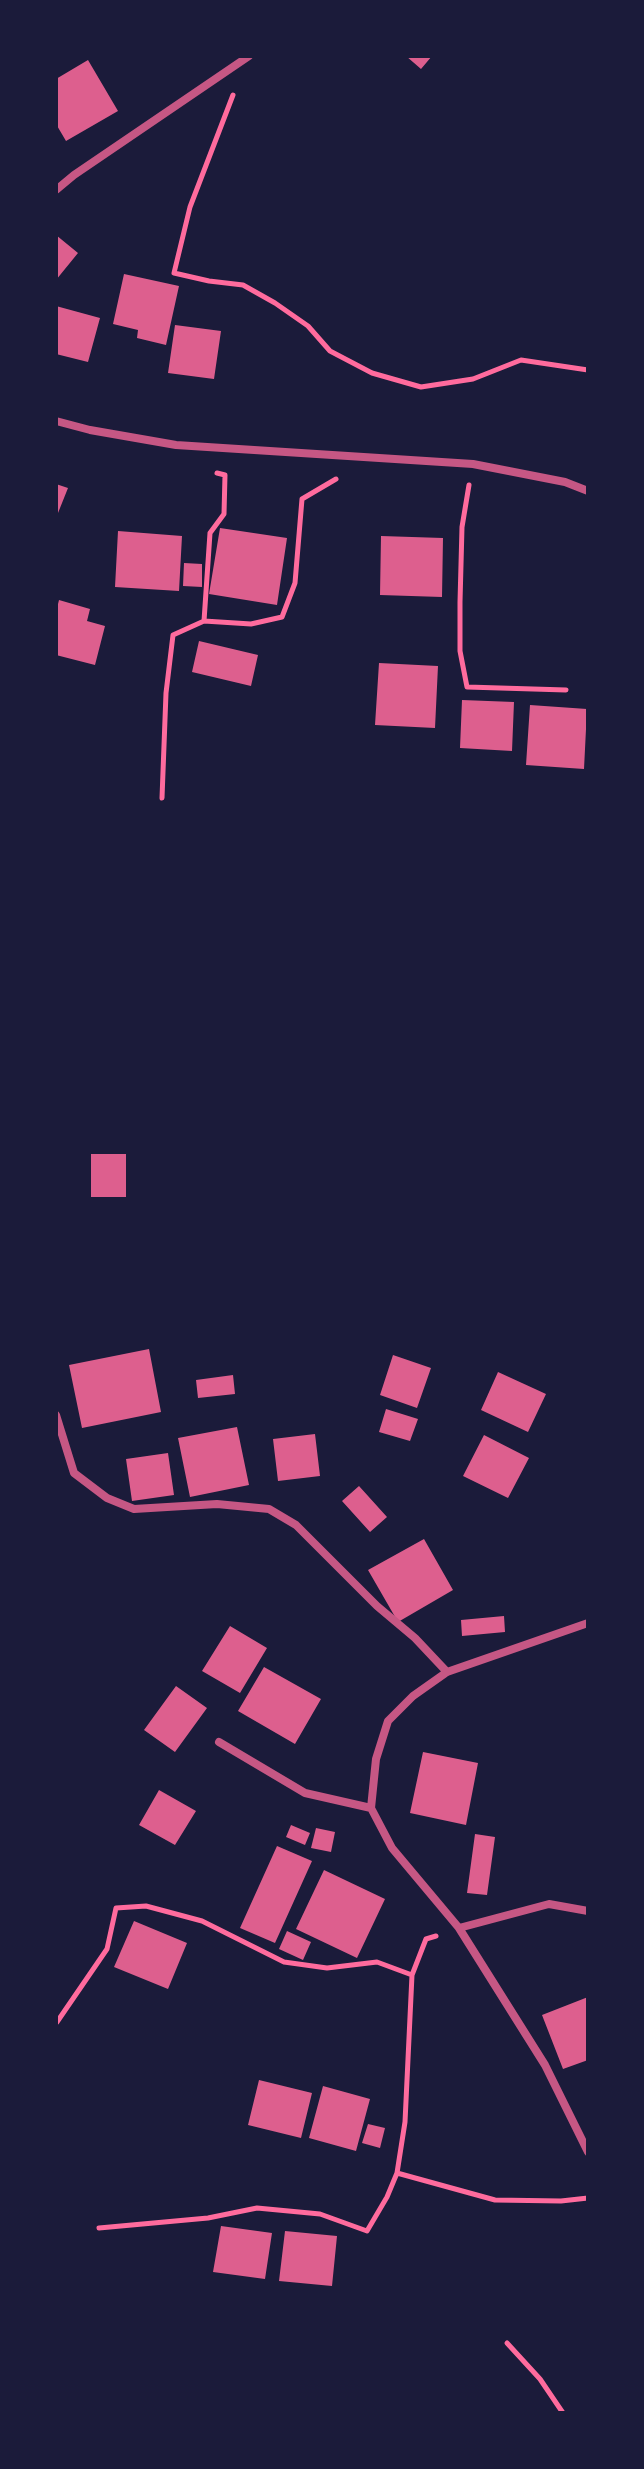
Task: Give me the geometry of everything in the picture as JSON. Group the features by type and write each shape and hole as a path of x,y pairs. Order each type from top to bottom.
{"street":[{"path":"56,190 249,56"},
{"path":"56,421 176,445 473,464 565,482 588,491"},
{"path":"56,1415 74,1473 107,1498 134,1509 217,1504 269,1509 296,1525 447,1672"},
{"path":"588,1623 447,1672 413,1696 388,1721 376,1759 371,1808 392,1848 459,1928 545,2065 588,2152"},
{"path":"219,1742 305,1793 371,1808"},
{"path":"459,1928 549,1904 588,1911"}],"path":[{"path":"237,85 190,207 174,273 243,285 308,326 330,351 372,373 421,387 473,379 521,360 588,370"},
{"path":"162,798 166,693 173,635 204,621 251,624 282,617 295,583 302,499 341,476 359,455"},
{"path":"473,464 461,542 460,651 467,687 566,690"},
{"path":"204,621 210,533 224,514 225,475 212,472"},
{"path":"57,2022 107,1949 116,1908 146,1906 202,1921 284,1962 327,1968 377,1962 412,1975"},
{"path":"99,2228 208,2218 257,2208 320,2214 367,2231 397,2173 405,2122 412,1975 426,1939 459,1928"},
{"path":"397,2173 495,2200 561,2201 588,2198"},
{"path":"507,2343 540,2379 563,2413"}],"building":[{"path":"406,56 432,56 421,69"},
{"path":"88,60 118,111 66,141 56,124 56,79"},
{"path":"56,235 78,253 56,280"},
{"path":"124,274 179,286 166,345 137,338 138,330 113,324"},
{"path":"56,306 100,318 88,362 56,354"},
{"path":"175,325 221,331 214,379 168,373"},
{"path":"56,484 68,488 56,518"},
{"path":"220,528 287,538 277,605 209,594"},
{"path":"118,531 182,536 179,591 115,587"},
{"path":"381,536 443,538 442,597 380,595"},
{"path":"184,563 202,564 202,587 183,586"},
{"path":"59,600 90,609 87,621 105,626 95,665 56,655"},
{"path":"199,641 258,655 251,686 192,672"},
{"path":"379,663 438,666 435,728 375,725"},
{"path":"462,700 514,702 512,751 460,748"},
{"path":"530,705 587,709 584,769 526,765"},
{"path":"91,1154 126,1154 126,1197 91,1197"},
{"path":"149,1349 161,1412 82,1428 69,1365"},
{"path":"393,1355 431,1368 417,1408 380,1395"},
{"path":"498,1372 546,1394 528,1432 481,1410"},
{"path":"233,1375 235,1394 198,1398 196,1380"},
{"path":"386,1409 418,1419 410,1441 379,1432"},
{"path":"237,1427 249,1485 190,1497 178,1438"},
{"path":"315,1434 320,1476 278,1481 273,1439"},
{"path":"484,1435 529,1458 508,1498 463,1476"},
{"path":"168,1453 174,1495 132,1501 126,1459"},
{"path":"359,1486 387,1517 370,1532 342,1501"},
{"path":"424,1539 453,1590 398,1622 368,1570"},
{"path":"504,1616 505,1632 462,1636 461,1620"},
{"path":"230,1626 267,1648 240,1693 202,1671"},
{"path":"264,1667 321,1699 295,1744 238,1711"},
{"path":"176,1686 207,1708 175,1752 144,1730"},
{"path":"423,1752 478,1763 466,1825 410,1813"},
{"path":"159,1790 196,1811 175,1845 139,1825"},
{"path":"291,1825 310,1833 305,1845 286,1837"},
{"path":"316,1828 335,1832 331,1852 311,1848"},
{"path":"475,1834 495,1837 487,1895 467,1893"},
{"path":"277,1846 312,1861 275,1943 240,1928"},
{"path":"324,1870 385,1899 357,1958 296,1929"},
{"path":"134,1921 187,1943 168,1989 114,1967"},
{"path":"287,1931 311,1942 303,1960 279,1949"},
{"path":"588,1997 588,2060 563,2069 542,2015"},
{"path":"259,2080 312,2093 301,2138 248,2125"},
{"path":"323,2086 370,2099 356,2151 309,2138"},
{"path":"368,2124 385,2128 380,2148 362,2143"},
{"path":"221,2226 272,2233 265,2279 213,2272"},
{"path":"285,2231 337,2236 332,2286 279,2281"}]}
